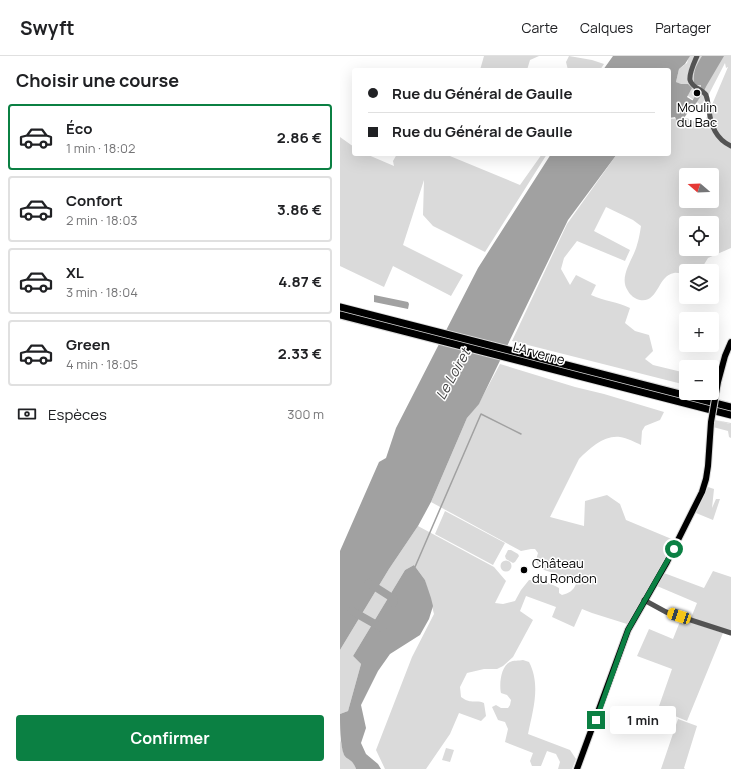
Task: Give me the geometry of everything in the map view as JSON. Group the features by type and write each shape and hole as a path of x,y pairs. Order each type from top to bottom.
{"highway":[{"name":"L'Arverne","path":"340,307 518,361 731,415"},
{"name":"L'Arverne","path":"340,315 520,352 731,407"}],"main road":[{"path":"577,769 622,644 634,618 667,562 702,492 708,466 711,422 718,382 725,356 731,342"}],"street":[{"path":"697,56 690,74 690,81 693,86 704,92 708,102 712,126 720,139 731,146"},
{"path":"644,600 666,612 731,633"}],"shaded area":[{"path":"484,56 539,56 530,60 528,68 481,68"},
{"path":"569,56 592,60 604,64 601,68 568,68 566,62"},
{"path":"689,56 731,56 731,248 719,253 719,216 679,216 679,256 713,256 708,258 704,264 679,264 679,273 668,275 655,294 646,300 640,300 633,297 625,286 625,274 638,243 641,226 633,220 606,207 594,231 630,250 625,261 577,241 564,258 561,269 570,285 576,275 596,285 591,295 630,308 625,323 635,331 649,335 653,351 645,359 653,365 679,371 679,383 512,341 567,224 616,156 671,156 671,119 687,118 703,126 728,67 726,68 725,63 709,94 701,105 688,96 680,84 676,82 679,69 687,63"},
{"path":"340,137 352,146 352,156 371,156 394,166 393,161 396,156 450,156 520,185 541,156 546,156 485,252 433,226 423,215 424,180 403,245 463,275 451,296 393,266 384,287 340,266"},
{"path":"500,364 664,412 660,420 645,426 642,431 641,445 625,438 608,438 598,443 583,455 579,459 550,517 584,526 585,501 607,495 620,504 626,520 674,540 651,584 627,624 582,609 574,627 552,617 556,607 526,596 520,611 533,620 513,657 497,669 484,669 467,673 460,687 461,697 468,701 484,703 486,716 481,721 459,713 450,734 426,769 385,769 376,750 412,657 434,614 425,580 414,565 405,570 353,656 361,664 348,711 340,714 340,650 389,569 418,526 494,567 506,581 495,603 503,604 515,601 529,580 545,582 556,586 559,588 559,593 562,595 574,588 576,584 573,579 544,570 537,564 536,560 538,553 535,549 521,551 431,502 467,418 479,403"},
{"path":"715,420 731,423 731,438 729,437 728,431 713,427"},
{"path":"708,487 714,489 712,508 716,499 720,499 713,520 696,513"},
{"path":"445,511 505,543 493,565 435,534"},
{"path":"508,550 511,550 519,556 513,563 506,559 505,556"},
{"path":"506,560 510,562 512,566 510,570 506,572 502,570 500,566 502,562"},
{"path":"713,571 731,577 731,631 691,618 697,603 657,586 664,573 704,588"},
{"path":"681,619 723,633 687,721 658,709 672,669 637,656 649,629 673,639"},
{"path":"523,660 529,662 535,680 534,707 528,734 570,750 576,759 572,769 558,769 560,762 556,754 547,751 541,766 532,766 530,761 533,753 505,742 508,729 505,722 498,720 492,707 496,705 501,708 508,708 510,705 511,700 507,695 501,693 501,676 507,664 513,661"},
{"path":"678,719 697,726 684,768 685,769 661,769"},
{"path":"340,739 344,755 353,761 356,769 340,769"},
{"path":"446,748 454,750 450,762 442,760"}],"water":[{"path":"613,56 690,56 685,64 679,69 676,82 688,84 692,88 687,97 695,102 684,118 678,123 675,117 671,118 671,68 604,68"},
{"path":"702,56 724,56 704,90 701,88 701,85 696,85 694,83 695,69"},
{"name":"Le Loiret","path":"550,156 616,156 568,220 479,404 467,418 431,502 418,526 389,569 340,650 340,551 379,462 386,458 396,428 478,268"},
{"path":"374,295 408,302 408,309 374,302"},
{"path":"414,565 425,580 433,606 429,619 420,635 390,654 378,671 361,705 366,728 361,743 366,754 378,764 381,769 356,769 352,761 344,755 340,723 340,714 348,711 361,664 353,656 405,570"}],"waterway":[{"path":"693,104 703,88"},
{"path":"415,567 481,414 521,434"},
{"path":"369,583 394,599 393,603"},
{"path":"352,611 382,628"}],"place":[{"name":"Moulin du Bac","path":"697,93"},
{"name":"Château du Rondon","path":"524,570"}],"route":[{"path":"596,720 628,630 674,549"}]}
